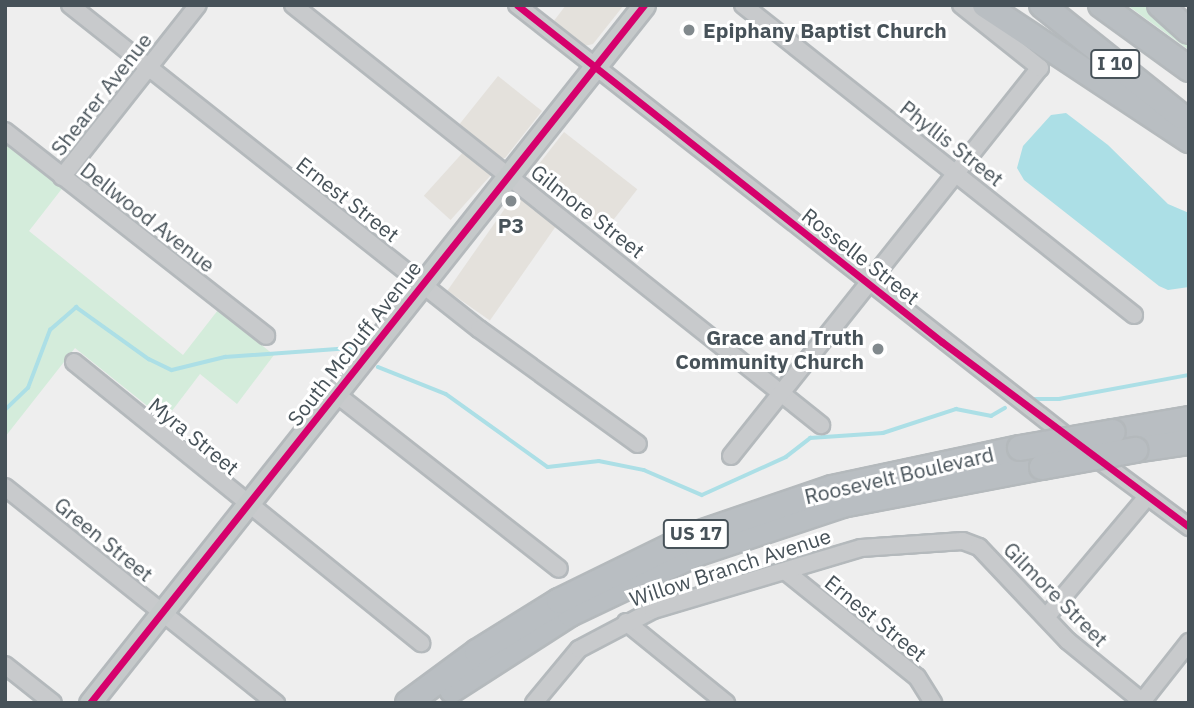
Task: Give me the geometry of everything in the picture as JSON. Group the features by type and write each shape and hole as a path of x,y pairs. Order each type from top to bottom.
{"highway":[{"path":"985,5 1189,140"},
{"name":"I 10","path":"1042,5 1189,122"},
{"name":"I 10","path":"1101,5 1189,69"},
{"path":"1160,5 1189,31"},
{"name":"Roosevelt Boulevard","path":"408,703 477,652 559,601 694,535 868,478 1189,419"},
{"name":"Roosevelt Boulevard","path":"435,703 570,614 698,552 842,505 1189,442"}],"main road":[{"name":"South McDuff Avenue","path":"90,703 644,5"}],"street":[{"name":"Ernest Street","path":"70,5 422,285 638,444"},
{"name":"Shearer Avenue","path":"62,177 198,5"},
{"name":"Gilmore Street","path":"293,5 782,391 821,425"},
{"name":"Rosselle Street","path":"517,5 869,284 1189,527"},
{"name":"Phyllis Street","path":"743,5 1133,315"},
{"path":"731,456 1040,68 961,5"},
{"name":"Dellwood Avenue","path":"5,131 266,336"},
{"name":"Myra Street","path":"74,362 421,643"},
{"path":"336,394 559,569"},
{"name":"Green Street","path":"5,486 276,703"},
{"path":"1047,616 1147,496"},
{"name":"Gilmore Street","path":"970,542 1047,616 1068,640 1143,702"},
{"name":"Willow Branch Avenue","path":"534,703 579,649 626,622 785,571 883,544 970,542"},
{"name":"Ernest Street","path":"785,571 917,677 933,703"},
{"path":"626,622 726,703"},
{"path":"1143,702 1189,642"},
{"path":"5,665 53,703"}],"shaded area":[{"path":"566,5 624,5 593,44 584,46 553,22"},
{"path":"498,76 542,111 505,158 499,158 458,126"},
{"path":"564,132 637,189 605,231 531,174"},
{"path":"466,149 493,173 451,220 424,196"},
{"path":"515,194 558,224 490,320 447,291"}],"green space":[{"path":"1127,5 1153,5 1189,38 1189,50"},
{"path":"5,141 64,186 29,231 183,355 218,310 274,355 237,404 200,374 165,420 75,348 5,437"}],"water":[{"path":"1066,113 1108,145 1168,204 1189,213 1189,287 1168,290 1159,286 1024,180 1017,168 1023,146 1051,115"}],"waterway":[{"path":"5,410 28,388 50,330 76,307 149,359 172,370 225,357 351,348"},
{"path":"378,367 446,394 548,467 599,461 644,470 702,495 786,457 810,438 883,433 956,409 991,416 1005,408"},
{"path":"1029,399 1059,399 1189,375"}],"cycle path":[{"path":"517,5 942,342 1189,527"},
{"path":"90,703 644,5"}],"place":[{"name":"Epiphany Baptist Church","path":"689,30"},
{"name":"P3","path":"511,201"},
{"name":"Grace and Truth Community Church","path":"878,349"}]}
